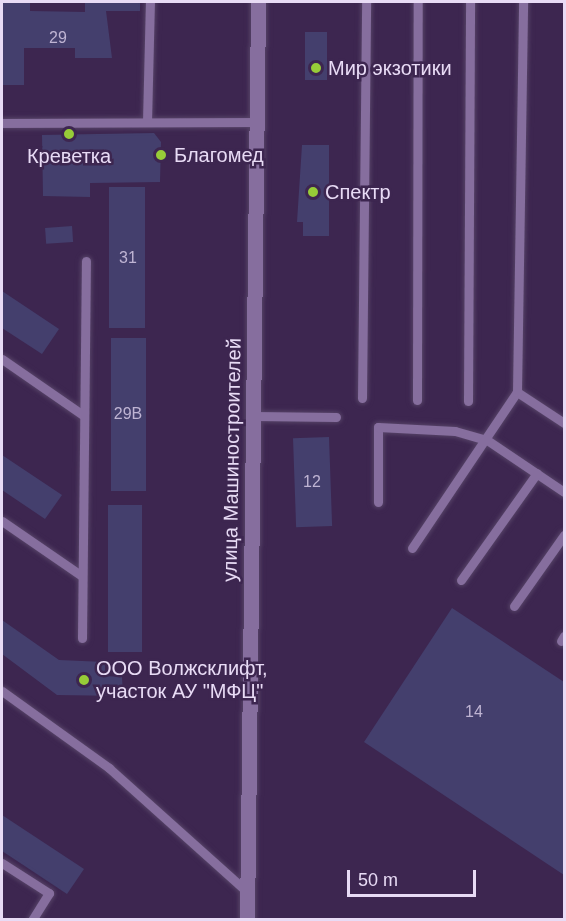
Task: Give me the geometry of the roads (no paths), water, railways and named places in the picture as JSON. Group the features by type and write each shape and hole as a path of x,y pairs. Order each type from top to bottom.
{"street":[{"name":"улица Машиностроителей","path":"247,920 258,2"}],"lane":[{"path":"147,122 150,2"},
{"path":"362,398 366,2"},
{"path":"417,400 418,2"},
{"path":"468,401 470,2"},
{"path":"412,548 487,440 517,392 523,2"},
{"path":"2,123 256,122"},
{"path":"82,638 86,261"},
{"path":"2,359 83,415"},
{"path":"517,392 564,423"},
{"path":"254,416 336,417"},
{"path":"378,502 378,427 455,431 487,440 564,492"},
{"path":"461,580 537,473"},
{"path":"2,521 82,576"},
{"path":"514,606 564,535"},
{"path":"2,690 109,768 247,892"},
{"path":"2,863 49,893 32,920"}],"place":[{"name":"Мир экзотики","path":"316,68"},
{"name":"Креветка","path":"69,134"},
{"name":"Благомед","path":"161,155"},
{"name":"Спектр","path":"313,192"},
{"name":"ООО Волжсклифт, участок АУ \"МФЦ\"","path":"84,680"}]}
